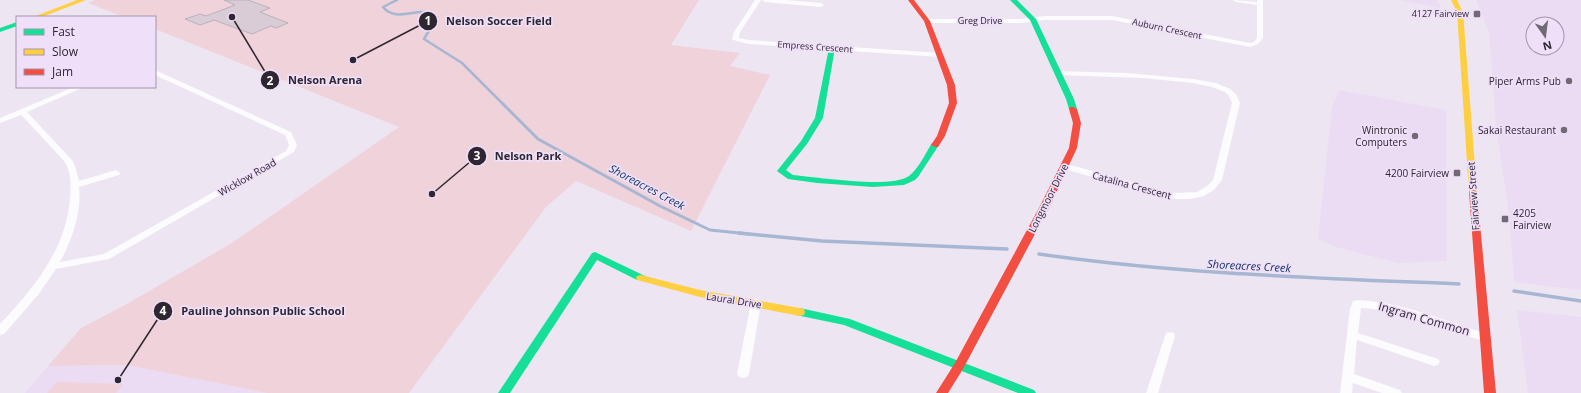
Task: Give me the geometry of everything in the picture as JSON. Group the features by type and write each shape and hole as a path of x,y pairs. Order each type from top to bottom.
{"street":[{"path":"39,16 83,0"},
{"name":"Empress Crescent","path":"758,0 737,32 736,39 749,42 940,55"},
{"path":"765,0 821,5"},
{"path":"832,48 819,118 804,142 782,171 791,177 873,185 904,183 912,179 941,136 953,103 951,86 940,55 926,21 911,0"},
{"name":"Longmoor Drive","path":"942,393 959,366 1045,206 1073,148 1077,123 1070,99 1033,18 1013,0"},
{"path":"1236,0 1260,2"},
{"name":"Fairview Street","path":"1454,0 1460,12 1484,337 1490,393"},
{"name":"Auburn Crescent","path":"1033,18 1112,18 1250,45 1256,43 1260,38 1260,2"},
{"name":"Greg Drive","path":"926,21 1021,21 1033,18"},
{"path":"0,30 16,24"},
{"name":"Wicklow Road","path":"53,266 106,257 290,152 293,145 288,134 156,72"},
{"name":"Catalina Crescent","path":"1058,73 1143,74 1187,80 1226,89 1234,96 1236,103 1217,183 1205,192 1191,197 1173,196 1063,166"},
{"path":"0,121 78,88"},
{"path":"0,331 36,289 53,266 71,224 76,185 71,164 45,134 22,112"},
{"path":"76,185 116,173"},
{"name":"Laural Drive","path":"504,393 595,255 642,278 701,295 756,303 846,322 1030,393"},
{"path":"743,374 756,303"},
{"name":"Ingram Common","path":"1346,393 1355,309 1357,304 1369,304 1414,315 1484,337"},
{"path":"1353,335 1434,362"},
{"path":"1152,393 1170,336"},
{"path":"1348,377 1396,393"}],"shaded area":[{"path":"95,0 699,0 671,45 740,53 730,66 770,75 691,231 576,181 546,207 409,393 267,393 127,365 48,366 81,328 125,305 232,243 399,127 156,29 156,16 121,16 88,3"},
{"path":"1398,0 1437,0 1441,8"},
{"path":"1476,0 1581,0 1581,290 1514,282 1509,215 1496,126 1489,32"},
{"path":"1339,90 1446,110 1447,261 1398,263 1336,247 1318,239 1332,107"},
{"path":"1517,310 1581,317 1581,393 1528,393"},
{"path":"127,365 267,393 25,393 48,366"},
{"path":"57,382 124,384 116,393 47,393"}],"building":[{"path":"224,0 248,0 270,8 260,12 288,23 276,28 271,26 252,34 214,20 200,25 185,19 200,14 206,16 235,5"}],"waterway":[{"name":"Shoreacres Creek","path":"397,0 383,7 389,12 395,14 424,12 430,13 437,17 424,39 462,63 538,139 660,206 710,230 743,233"},
{"name":"Shoreacres Creek","path":"739,233 743,233"},
{"name":"Shoreacres Creek","path":"743,233 822,241 1007,249"},
{"name":"Shoreacres Creek","path":"743,233 749,234"},
{"name":"Shoreacres Creek","path":"1039,254 1091,261 1196,271 1459,284"},
{"name":"Shoreacres Creek","path":"1514,291 1581,301"}],"traffic: fast":[{"path":"1013,0 1033,19 1070,99 1073,109"},
{"path":"0,30 16,24"},
{"path":"832,48 819,118 804,142 781,171 791,177 854,184 890,184 904,182 915,175 935,145"},
{"path":"504,393 595,255 641,278"},
{"path":"800,312 846,322 1030,393"}],"traffic: slow":[{"path":"39,16 83,0"},
{"path":"1454,0 1460,12 1473,192"},
{"path":"641,278 680,289 800,312"}],"traffic: jam":[{"path":"911,0 927,21 951,85 953,103 941,136 935,145"},
{"path":"942,393 959,366 1045,206 1073,148 1077,123 1073,109"},
{"path":"1473,192 1490,393"}],"place":[{"name":"4127 Fairview","path":"1477,14"},
{"name":"Nelson Arena","path":"232,17"},
{"name":"Nelson Soccer Field","path":"353,60"},
{"name":"Piper Arms Pub","path":"1569,81"},
{"name":"Sakai Restaurant","path":"1564,130"},
{"name":"Wintronic Computers","path":"1415,136"},
{"name":"4200 Fairview","path":"1457,173"},
{"name":"Nelson Park","path":"432,194"},
{"name":"4205 Fairview","path":"1505,219"},
{"name":"Pauline Johnson Public School","path":"118,380"}]}
